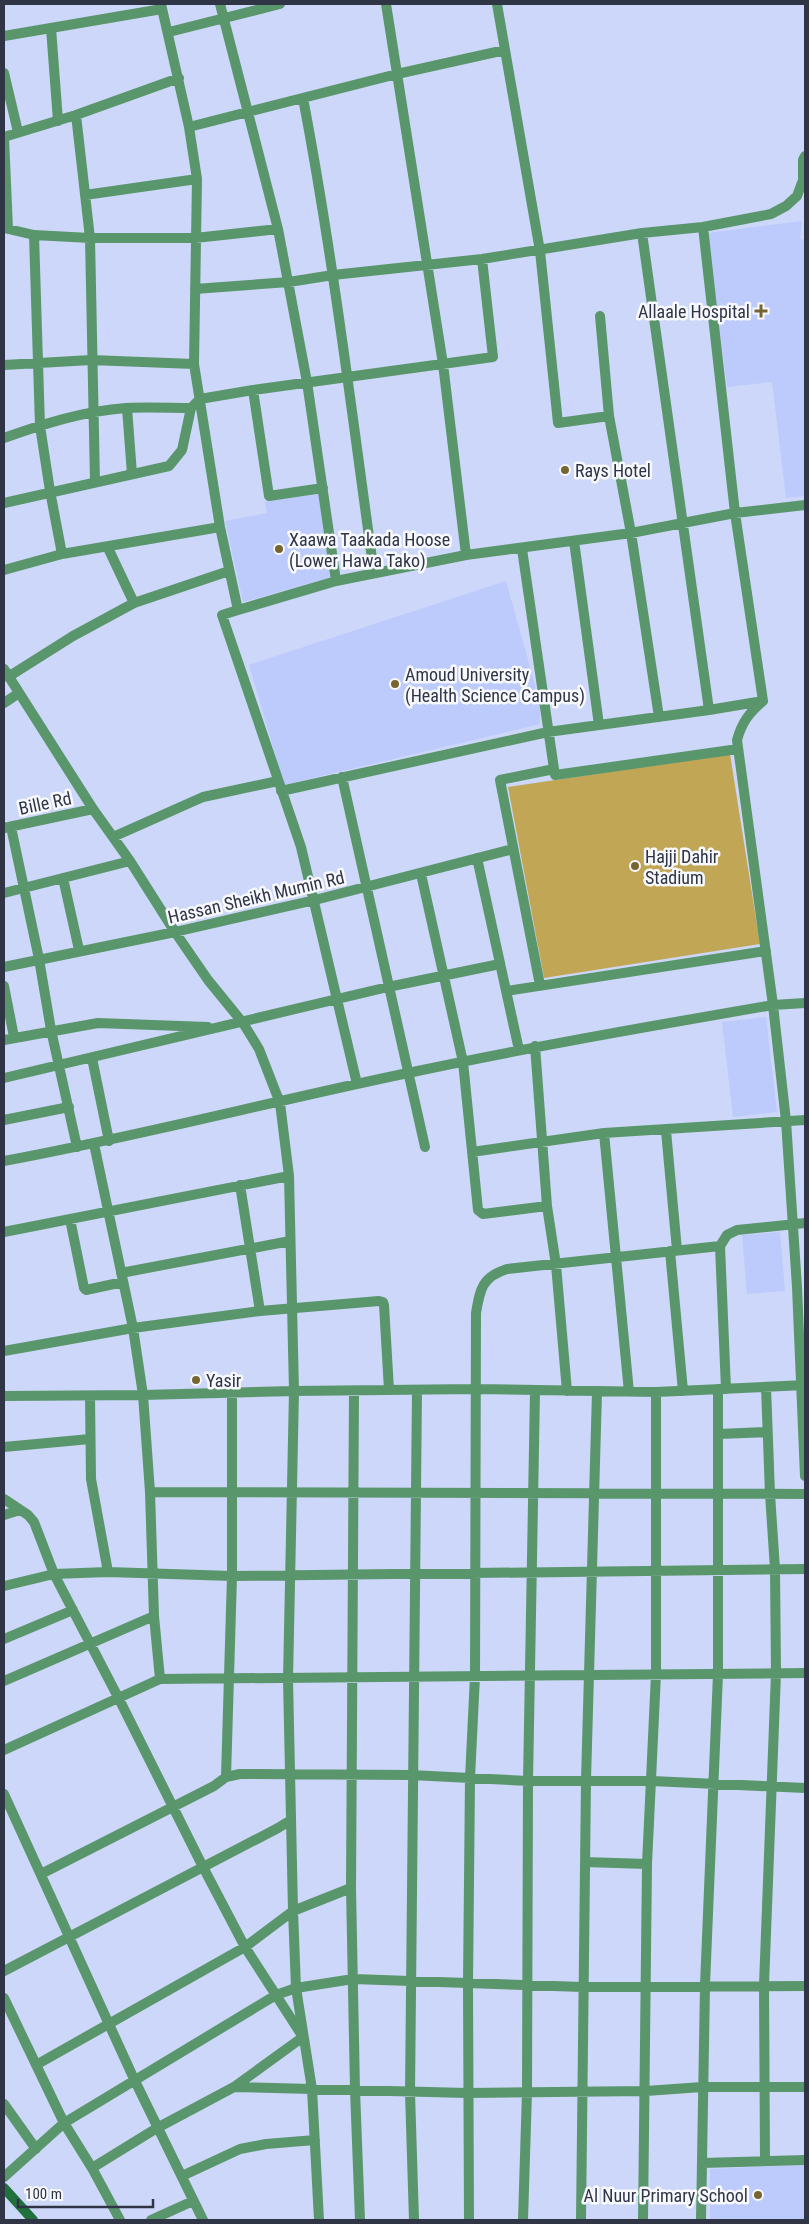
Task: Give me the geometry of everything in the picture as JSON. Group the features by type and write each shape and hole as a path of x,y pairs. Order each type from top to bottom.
{"street":[{"path":"220,4 249,112 289,282 307,382 336,581"},
{"path":"169,32 280,4"},
{"path":"386,4 443,364 466,556"},
{"path":"497,4 540,251 558,423 609,416"},
{"path":"4,36 161,6 179,78 197,179 194,364 220,527 238,610"},
{"path":"51,28 58,121"},
{"path":"189,127 397,74 505,50"},
{"path":"4,73 18,132"},
{"path":"179,78 76,115 4,137 6,229 34,235 90,238 195,238 278,230"},
{"path":"303,98 333,274 374,574"},
{"path":"76,115 90,238 92,413 95,482"},
{"path":"195,289 289,282 333,274 482,259 642,233 703,227 771,214 786,206 797,196 802,180 802,160 805,156"},
{"path":"85,195 197,179"},
{"path":"703,227 735,513 763,701"},
{"path":"642,233 709,710"},
{"path":"34,235 40,426 62,554"},
{"path":"4,503 50,491 169,466 176,459 185,441 191,408 200,399 347,376 493,357 482,259"},
{"path":"600,316 609,416 631,533 659,717"},
{"path":"4,365 91,360 194,364"},
{"path":"253,390 269,496 323,488"},
{"path":"126,408 132,474"},
{"path":"4,438 40,426 92,413 126,408 191,408"},
{"path":"357,1084 301,847 222,615 336,581 466,556 631,533 735,513 805,505"},
{"path":"4,570 62,554 108,548 220,527"},
{"path":"574,541 599,725"},
{"path":"108,548 134,603"},
{"path":"522,549 555,775 738,749"},
{"path":"229,571 134,603 6,673 175,932 208,980 243,1023 258,1049 280,1102 288,1176 294,1391 288,1679 293,1911 296,1988 312,2089 319,2220"},
{"path":"4,704 19,693"},
{"path":"281,791 548,732 763,701"},
{"path":"763,701 747,715 737,740 773,1005 786,1121 792,1225 801,1287 805,1476"},
{"path":"540,985 500,780 554,769"},
{"path":"342,777 425,1147"},
{"path":"113,837 204,798 278,780"},
{"name":"Bille Rd","path":"7,828 93,809"},
{"path":"7,828 24,888 51,1030 77,1147"},
{"name":"Hassan Sheikh Mumin Rd","path":"4,967 79,950 175,932 315,900 513,849"},
{"path":"477,858 519,1050"},
{"path":"4,893 130,861"},
{"path":"421,874 463,1062 478,1210 481,1214 547,1206"},
{"path":"63,878 79,950"},
{"path":"506,991 766,951"},
{"path":"4,1078 337,1001 388,987 500,964"},
{"path":"4,986 9,1038 98,1023 221,1028"},
{"path":"4,1161 109,1141 409,1072 535,1046 773,1005 805,1003"},
{"path":"535,1046 547,1206 556,1265 567,1391"},
{"path":"92,1058 109,1141"},
{"path":"4,1120 69,1106"},
{"path":"472,1152 604,1134 805,1120"},
{"path":"666,1131 683,1391"},
{"path":"604,1134 629,1392"},
{"path":"94,1144 133,1328 143,1396 150,1492 154,1616 160,1679"},
{"path":"4,1232 288,1176"},
{"path":"240,1185 260,1311"},
{"path":"70,1219 84,1288 86,1290 122,1277 250,1248 290,1241"},
{"path":"701,2220 705,1985 718,1674 718,1494 722,1389 720,1246 727,1235 737,1230 805,1223"},
{"path":"469,2220 467,2094 470,1778 475,1676 476,1313 480,1293 486,1280 493,1273 507,1269 720,1246"},
{"path":"4,1351 133,1328 260,1311 382,1302 389,1390"},
{"path":"4,1396 143,1396 232,1392 389,1390 656,1392 804,1385"},
{"path":"765,2161 764,1984 776,1673 775,1569 766,1387"},
{"path":"414,2220 410,2093 412,1677 417,1390"},
{"path":"354,1391 351,1888 360,2220"},
{"path":"523,2220 527,2092 528,1781 535,1391"},
{"path":"226,1777 232,1576 232,1392"},
{"path":"581,2220 586,1780 596,1494 597,1392"},
{"path":"643,2220 646,2091 647,1864 652,1781 658,1571 656,1392"},
{"path":"90,1396 92,1479 108,1572"},
{"path":"719,1434 767,1432"},
{"path":"4,1447 90,1439"},
{"path":"150,1492 805,1494"},
{"path":"4,1499 28,1514 34,1522 54,1574 203,1867 245,1947 303,2037"},
{"path":"4,1516 20,1510"},
{"path":"4,1586 54,1574 108,1572 232,1576 805,1569"},
{"path":"4,1639 73,1610"},
{"path":"4,1681 154,1616"},
{"path":"4,1750 160,1679 805,1672"},
{"path":"41,1874 173,1807 226,1777 240,1774 290,1776 412,1775 528,1781 652,1781 805,1788"},
{"path":"4,1794 134,2079 202,2220"},
{"path":"4,1971 69,1935 291,1820"},
{"path":"585,1862 647,1864"},
{"path":"36,2065 245,1947 293,1911 351,1888"},
{"path":"4,2177 64,2122 276,1995 296,1988 353,1979 583,1987 764,1984 805,1986"},
{"path":"4,1998 64,2122 120,2220"},
{"path":"92,2168 157,2128 234,2087 303,2037"},
{"path":"234,2087 467,2094 646,2091 702,2087 805,2087"},
{"path":"4,2104 36,2148"},
{"path":"182,2176 240,2149 266,2144 315,2140"},
{"path":"702,2163 805,2160"},
{"path":"4,2188 33,2220"},
{"path":"150,2220 193,2201"}],"shaded area":[{"name":"Allaale Hospital","path":"802,221 800,239 805,240 805,496 786,498 772,382 727,387 708,233"},
{"name":"Xaawa Taakada Hoose (Lower Hawa Tako)","path":"319,494 331,577 243,602 225,521 267,513 265,501"},
{"name":"Amoud University (Health Science Campus)","path":"506,581 540,703 540,724 284,785 249,665"},
{"name":"Hajji Dahir Stadium","path":"730,754 760,944 544,978 508,787"},
{"path":"766,1017 777,1112 733,1117 722,1022"},
{"path":"780,1232 785,1291 747,1294 742,1235"},
{"name":"Al Nuur Primary School","path":"805,2165 805,2220 710,2220 710,2169"}],"place":[{"name":"Allaale Hospital","path":"761,311"},
{"name":"Rays Hotel","path":"565,470"},
{"name":"Xaawa Taakada Hoose (Lower Hawa Tako)","path":"279,549"},
{"name":"Amoud University (Health Science Campus)","path":"395,684"},
{"name":"Hajji Dahir Stadium","path":"635,866"},
{"name":"Yasir","path":"196,1380"},
{"name":"Al Nuur Primary School","path":"758,2195"}]}
